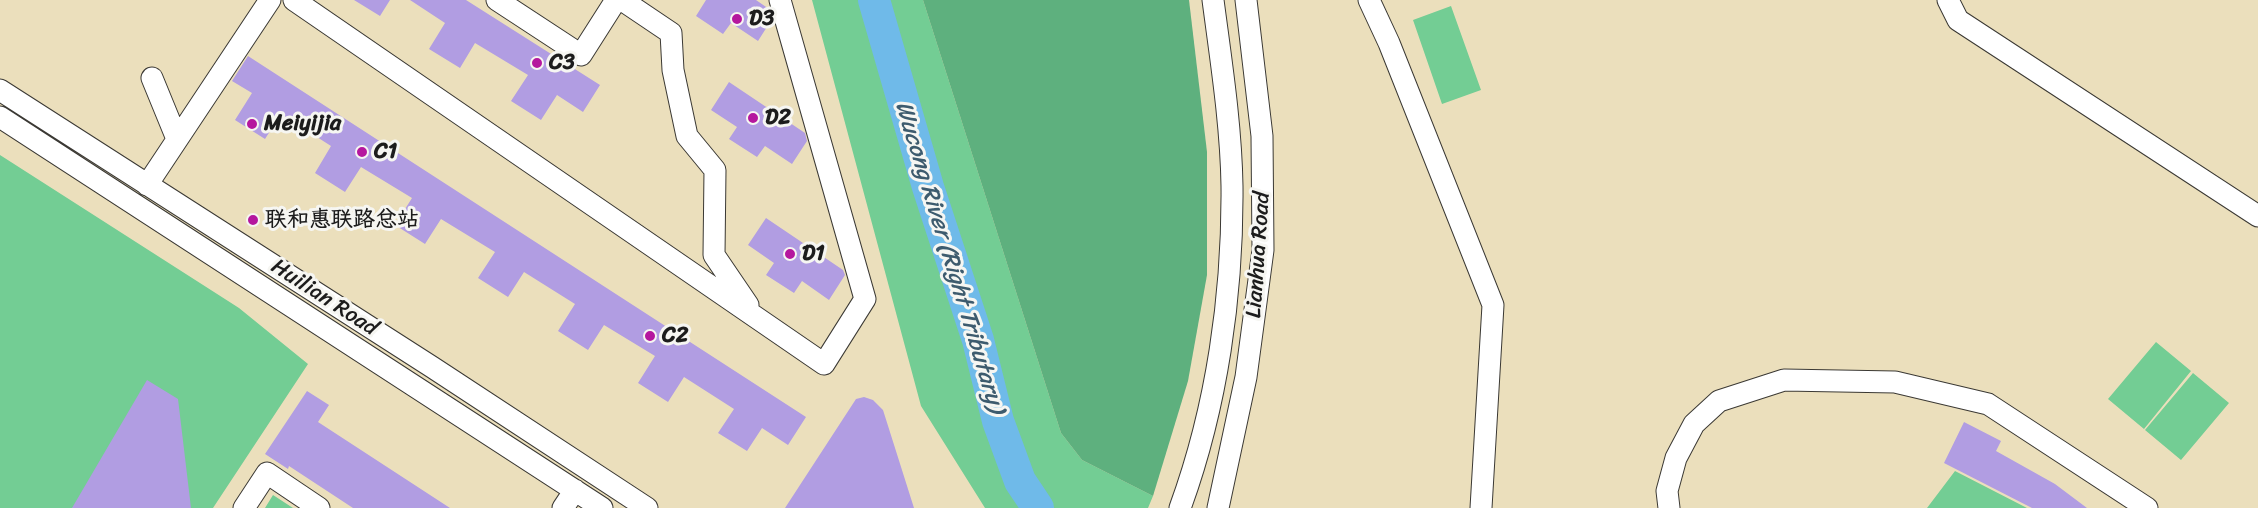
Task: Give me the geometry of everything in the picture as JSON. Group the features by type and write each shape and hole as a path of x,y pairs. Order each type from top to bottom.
{"street":[{"path":"147,185 270,0"},
{"path":"294,0 824,364 865,299 780,0"},
{"path":"497,0 581,55 616,0"},
{"path":"622,0 671,33 673,70 687,136 716,170 714,255 755,315"},
{"path":"1180,508 1194,469 1214,377 1225,315 1230,247 1231,173 1213,0"},
{"name":"Lianhua Road","path":"1218,508 1246,377 1259,295 1263,250 1262,136 1246,0"},
{"path":"1369,0 1389,43 1493,305 1481,508"},
{"path":"1948,0 1958,20 2258,216"},
{"path":"152,78 177,139"},
{"name":"Huilian Road","path":"0,90 647,508"},
{"name":"Huilian Road","path":"0,117 602,508"},
{"path":"1669,508 1667,491 1676,458 1694,424 1719,401 1784,380 1895,382 1988,404 2147,508"},
{"path":"244,508 267,473 320,508"},
{"path":"563,508 575,490"}],"green space":[{"path":"812,0 923,0 1061,433 1082,460 1153,496 1148,508 985,508 921,406"},
{"path":"923,0 1189,0 1207,152 1207,275 1188,381 1153,496 1082,460 1061,433"},
{"path":"1451,6 1481,90 1442,104 1413,20"},
{"path":"0,155 239,308 308,364 213,508 0,508"},
{"path":"2156,342 2191,371 2144,429 2108,399"},
{"path":"2193,373 2229,403 2181,460 2145,430"},
{"path":"1955,471 2027,508 1927,508"},
{"path":"273,495 293,508 265,508"}],"building":[{"path":"354,0 390,0 380,16"},
{"name":"C3","path":"410,0 466,0 600,85 583,112 557,95 541,120 511,101 528,75 475,43 460,68 429,49 445,23"},
{"name":"D3","path":"706,0 756,0 769,9 772,19 758,41 731,23 723,34 696,16"},
{"path":"248,56 806,417 788,445 762,428 747,451 718,433 734,409 684,377 668,402 638,383 655,356 604,325 588,350 558,331 575,304 524,272 508,297 478,278 495,252 441,219 425,244 395,225 412,198 361,167 345,192 315,173 331,146 281,114 265,139 235,120 252,93 232,81"},
{"name":"D2","path":"729,82 805,133 807,141 792,164 765,146 757,157 729,139 737,127 711,110"},
{"name":"D1","path":"766,218 843,270 845,275 829,300 802,281 794,293 766,275 774,263 748,245"},
{"path":"147,380 178,399 191,508 72,508"},
{"path":"307,391 329,405 318,422 450,508 353,508 289,466 288,469 265,454"},
{"path":"864,397 873,400 883,410 914,508 785,508 856,399"},
{"path":"1964,422 2001,441 1996,451 2055,484 2087,508 2032,508 1944,463"}],"waterway":[{"name":"Wucong River (Right Tributary)","path":"874,0 928,187 978,340 998,421 1020,481 1038,508"}],"place":[{"name":"D3","path":"737,19"},
{"name":"C3","path":"537,63"},
{"name":"D2","path":"753,118"},
{"name":"Meiyijia","path":"252,124"},
{"name":"C1","path":"362,152"},
{"name":"联和惠联路总站","path":"253,220"},
{"name":"D1","path":"790,254"},
{"name":"C2","path":"650,336"}]}
